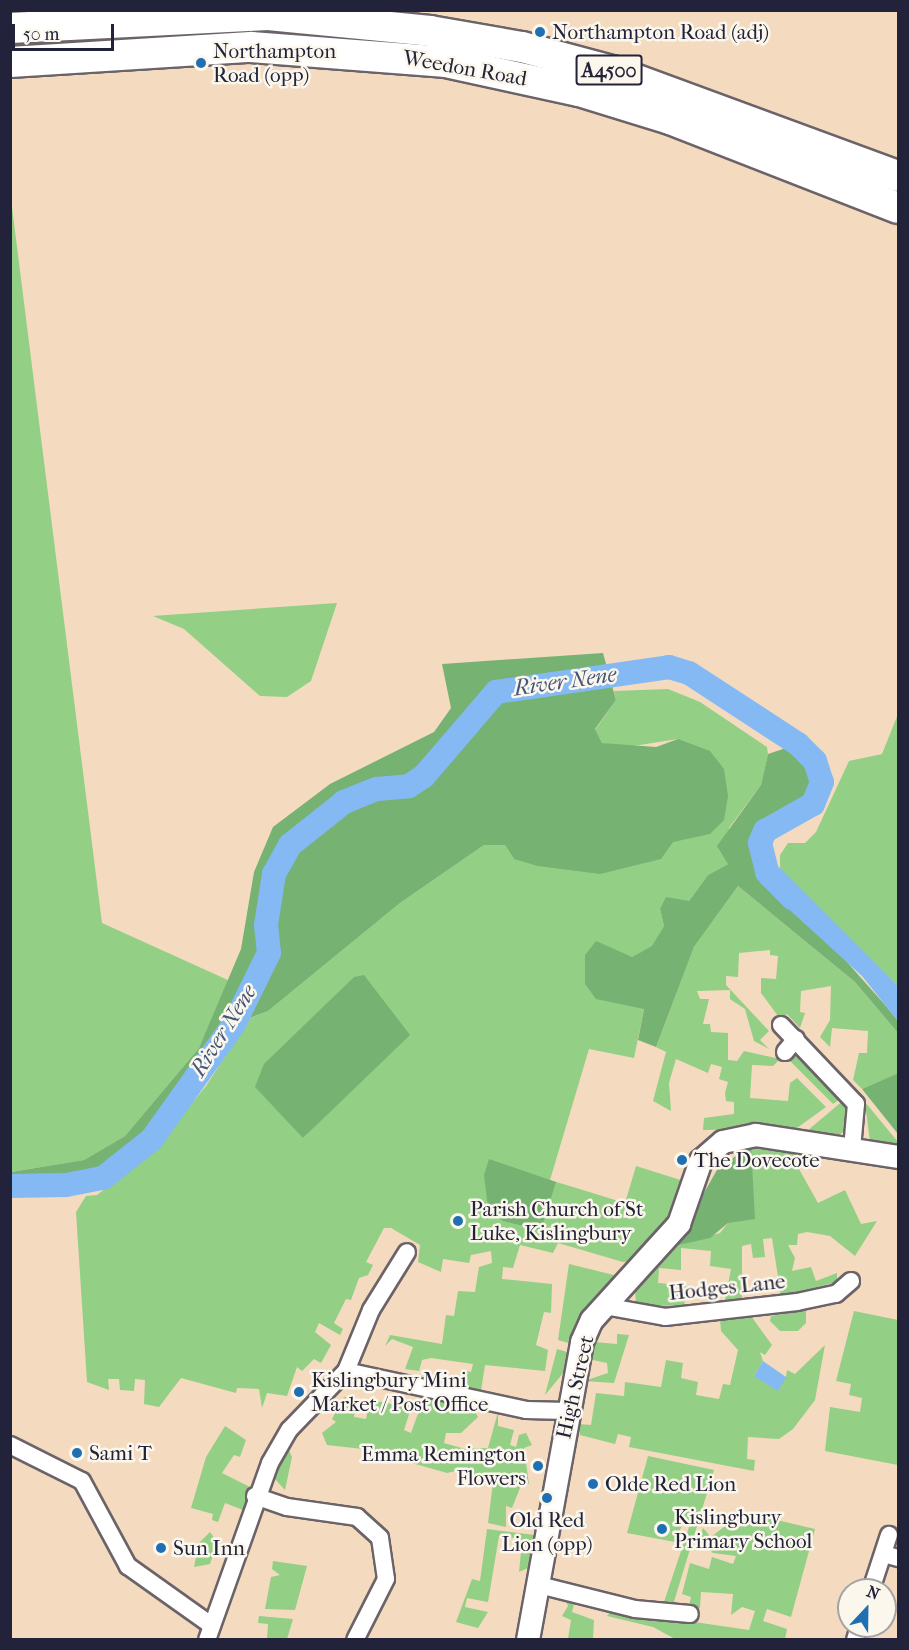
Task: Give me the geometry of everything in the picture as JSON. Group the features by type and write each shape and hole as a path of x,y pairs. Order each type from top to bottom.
{"highway":[{"name":"Weedon Road","path":"10,28 272,13 358,17 522,47 615,72 898,176"},
{"name":"Weedon Road","path":"10,62 180,48 317,48 489,69 598,96 898,208"}],"street":[{"path":"304,14 317,48"},
{"path":"781,1025 790,1045 856,1104 852,1149"},
{"name":"High Street","path":"528,1640 567,1411 582,1342 604,1306 679,1224 701,1161 712,1147 756,1135 898,1157"},
{"path":"10,1445 82,1481 128,1566 209,1632 255,1496 290,1430 346,1371 371,1310 407,1252"},
{"name":"Hodges Lane","path":"604,1306 665,1317 796,1302 837,1294 851,1281"},
{"path":"346,1371 515,1408 567,1411"},
{"path":"255,1496 287,1507 357,1517 380,1538 386,1579 355,1640"},
{"path":"878,1578 891,1556 889,1535"},
{"path":"539,1585 636,1609 690,1614"}],"green space":[{"path":"10,191 102,923 230,981 199,1048 125,1136 84,1160 11,1172"},
{"path":"337,603 311,681 287,697 260,696 184,629 153,616"},
{"path":"603,653 616,700 595,729 602,743 656,747 678,739 710,751 724,769 728,796 724,820 710,834 673,842 661,859 600,874 538,866 514,859 505,845 484,845 400,903 268,1011 234,1024 152,1139 114,1171 84,1183 11,1186 11,1172 84,1160 125,1136 199,1048 241,949 254,872 273,827 330,784 434,732 451,708 442,664"},
{"path":"668,689 700,702 767,747 768,754 761,785 729,828 728,864 708,875 689,901 660,909 664,926 653,946 632,957 610,951 644,1009 634,1058 589,1049 550,1180 625,1203 636,1166 687,1182 683,1201 637,1260 623,1262 558,1243 553,1253 520,1245 513,1268 503,1267 502,1279 552,1284 551,1313 544,1312 536,1345 548,1350 545,1371 485,1365 480,1397 458,1392 462,1370 471,1372 473,1364 431,1358 422,1360 419,1371 405,1369 413,1347 392,1339 385,1346 390,1335 442,1344 446,1315 454,1316 458,1291 475,1292 479,1267 492,1263 491,1251 471,1255 469,1263 443,1259 441,1272 418,1262 420,1245 391,1228 384,1228 366,1262 373,1265 368,1275 359,1278 351,1300 346,1299 334,1323 343,1329 340,1335 319,1323 315,1332 331,1345 321,1363 314,1359 302,1371 297,1367 287,1396 267,1393 262,1408 259,1389 237,1388 236,1393 181,1378 159,1407 144,1404 145,1380 135,1379 134,1391 120,1390 119,1379 108,1379 109,1390 87,1382 76,1212 86,1196 97,1195 152,1152 206,1086 250,1018 268,1011 400,903 484,845 505,845 514,859 710,834 678,739 627,747 602,743 595,730 616,700 614,691","holes":["354,977 333,1108 303,1138 299,1034"]},
{"path":"898,714 898,986 797,888 780,868 780,855 788,843 805,843 816,832 849,761 882,754"},
{"path":"798,744 815,761 822,782 813,804 765,831 760,843 767,872 886,1006 898,1021 898,1033 855,982 738,886 694,947 656,1047 638,1040 644,1009 596,999 585,984 585,955 596,941 632,957 652,946 664,926 660,909 666,897 689,901 708,875 728,864 717,846 761,785 768,754"},
{"path":"738,886 855,982 898,1033 898,1073 862,1089 853,1080 859,1053 867,1053 868,1031 832,1028 830,1047 820,1037 830,1020 831,986 801,991 800,1012 805,1013 800,1028 787,1014 781,1020 761,993 761,978 776,979 778,956 770,955 770,950 739,953 738,977 726,976 726,985 769,1031 760,1040 769,1049 754,1041 745,1009 730,999 730,990 697,991 700,999 709,999 703,1024 710,1024 711,1032 728,1033 728,1060 737,1061 744,1051 780,1059 773,1066 752,1065 750,1098 788,1101 790,1083 797,1078 826,1107 797,1128 703,1130 704,1118 734,1114 734,1102 726,1101 725,1093 728,1082 719,1079 722,1067 711,1064 708,1073 676,1059 669,1083 671,1111 653,1101 666,1052 656,1047 694,947"},
{"path":"364,975 410,1035 303,1138 255,1087 264,1064 354,977"},
{"path":"800,1054 843,1097 833,1104 789,1060"},
{"path":"898,1073 898,1134 862,1089"},
{"path":"845,1099 849,1125 842,1133 834,1137 807,1131"},
{"path":"865,1102 898,1142 898,1148 870,1142"},
{"path":"759,1145 803,1155 794,1160 818,1203 845,1190 861,1224 877,1221 855,1256 830,1236 807,1232 798,1234 797,1245 788,1245 795,1258 792,1271 811,1267 816,1281 837,1273 837,1282 781,1296 772,1238 763,1239 765,1257 753,1258 751,1244 742,1246 742,1298 725,1300 731,1269 710,1266 711,1251 681,1248 681,1270 659,1268 658,1283 671,1284 672,1290 687,1286 684,1306 636,1305 635,1290 674,1246 720,1233 728,1223 751,1146"},
{"path":"751,1146 755,1219 728,1223 710,1238 674,1246 718,1168"},
{"path":"489,1159 556,1182 541,1230 503,1221 488,1207 484,1175"},
{"path":"569,1264 618,1276 572,1344 558,1340"},
{"path":"806,1310 806,1323 798,1331 780,1331 770,1321 771,1316"},
{"path":"854,1311 898,1320 898,1465 825,1451 830,1407 860,1412 862,1398 849,1395 851,1384 836,1381"},
{"path":"751,1316 772,1345 765,1355 760,1352 763,1361 754,1376 786,1377 787,1370 795,1374 825,1345 815,1400 793,1429 779,1439 748,1437 747,1459 755,1460 754,1471 629,1447 631,1437 618,1434 615,1444 580,1435 579,1424 591,1425 596,1393 624,1396 625,1382 661,1387 666,1360 683,1363 681,1378 698,1382 696,1395 719,1399 723,1384 730,1385 738,1350 721,1331 720,1319"},
{"path":"617,1334 629,1335 614,1383 584,1381 608,1373 607,1363 588,1359 595,1342 617,1344"},
{"path":"557,1349 570,1353 564,1372 545,1395"},
{"path":"344,1397 357,1399 354,1417 366,1419 370,1400 392,1404 398,1411 400,1402 412,1405 404,1430 411,1433 424,1397 473,1408 478,1417 461,1433 446,1433 444,1443 465,1449 488,1448 498,1412 498,1426 514,1430 510,1445 516,1447 519,1435 526,1433 532,1445 524,1448 529,1484 522,1483 512,1508 506,1506 506,1527 488,1523 493,1482 460,1470 447,1473 363,1449 327,1445 322,1433 336,1422 332,1419"},
{"path":"225,1426 246,1440 240,1457 234,1455 222,1473 250,1487 243,1510 225,1503 218,1522 212,1520 213,1514 191,1508 206,1457"},
{"path":"287,1446 292,1457 285,1490 274,1478"},
{"path":"648,1456 714,1470 673,1605 663,1605 690,1524 685,1518 675,1542 627,1533"},
{"path":"743,1512 815,1529 791,1617 767,1609 763,1621 787,1629 785,1639 675,1639 653,1627 607,1616 612,1610 749,1630 755,1611 742,1607 731,1615 733,1594 701,1592 700,1608 689,1606 691,1597 682,1594 690,1563 709,1569 712,1557 733,1564 736,1556 713,1553 704,1544 694,1551 703,1528 711,1537"},
{"path":"487,1529 535,1535 528,1568 519,1572 521,1552 513,1549 515,1538 499,1536 488,1602 467,1598 465,1607 488,1612 478,1628 456,1622 472,1579 480,1581"},
{"path":"210,1532 217,1542 210,1564 194,1567 199,1543"},
{"path":"273,1561 307,1566 295,1610 265,1609 271,1577 280,1575 272,1569"},
{"path":"565,1598 574,1604 572,1612 594,1620 593,1639 568,1639 571,1620 562,1616 568,1606"},
{"path":"259,1616 293,1619 287,1639 267,1639 268,1624 258,1623"}],"water":[{"path":"780,868 898,986 898,1021 862,976 760,883"},
{"path":"763,1361 786,1377 778,1391 754,1376"}],"waterway":[{"name":"River Nene","path":"10,1186 66,1185 103,1178 152,1139 234,1024 269,953 266,925 274,874 290,845 344,802 377,789 409,786 424,776 496,692 669,667 689,673 798,744 815,761 822,782 813,804 765,831 760,843 767,872 792,898"}],"place":[{"name":"Northampton Road (adj)","path":"540,32"},
{"name":"Northampton Road (opp)","path":"201,63"},
{"name":"The Dovecote","path":"682,1160"},
{"name":"Parish Church of St Luke, Kislingbury","path":"458,1221"},
{"name":"Kislingbury Mini Market / Post Office","path":"299,1392"},
{"name":"Sami T","path":"77,1453"},
{"name":"Emma Remington Flowers","path":"538,1466"},
{"name":"Olde Red Lion","path":"593,1484"},
{"name":"Old Red Lion (opp)","path":"547,1498"},
{"name":"Kislingbury Primary School","path":"662,1529"},
{"name":"Sun Inn","path":"161,1548"}]}
